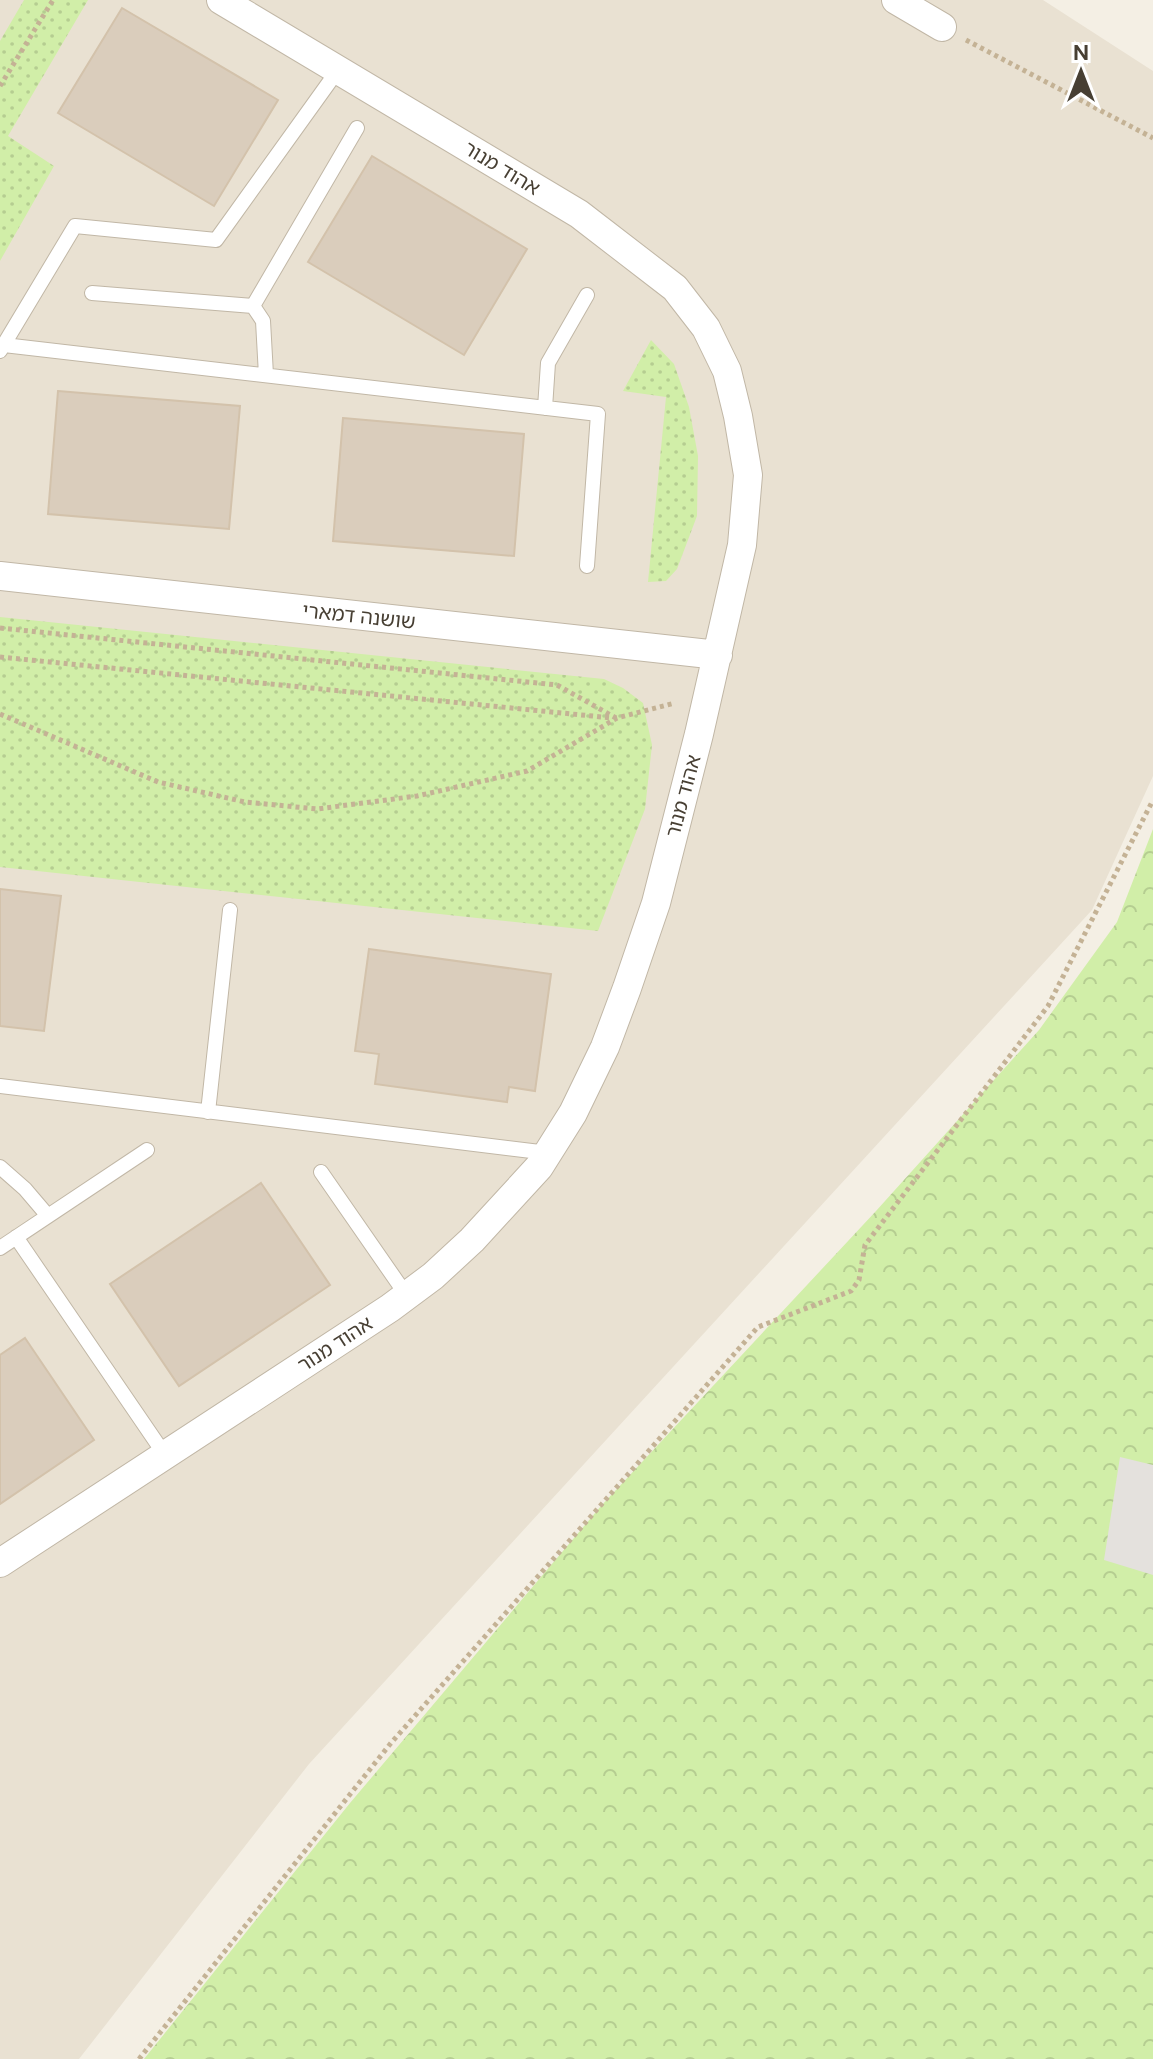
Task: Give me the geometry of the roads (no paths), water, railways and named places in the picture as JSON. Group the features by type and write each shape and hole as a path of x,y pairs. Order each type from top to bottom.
{"street":[{"name":"אהוד מנור","path":"0,1563 407,1296 472,1240 539,1167 573,1113 605,1047 656,903 709,694 742,545 748,475 727,371 706,328 675,288 579,214 221,0"},
{"path":"896,0 942,27"},
{"name":"שושנה דמארי","path":"0,576 718,655"}],"lane":[{"path":"338,70 216,240 75,226 2,348 598,414 587,566"},
{"path":"253,306 357,128"},
{"path":"92,293 253,306"},
{"path":"545,408 548,363 587,295"},
{"path":"253,306 263,321 266,375"},
{"path":"208,1112 230,910"},
{"path":"0,1086 548,1153"},
{"path":"0,1248 147,1150"},
{"path":"0,1167 25,1189 48,1216"},
{"path":"321,1172 407,1296"},
{"path":"16,1237 165,1455"}]}
